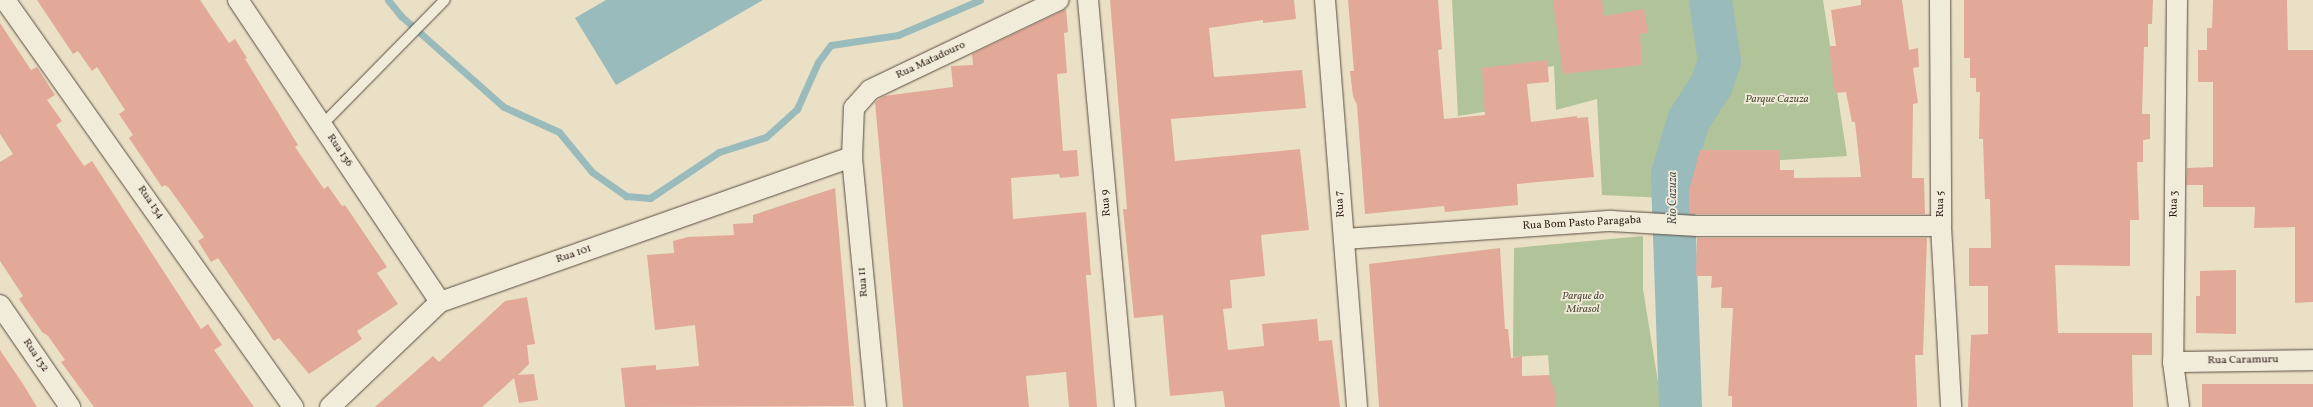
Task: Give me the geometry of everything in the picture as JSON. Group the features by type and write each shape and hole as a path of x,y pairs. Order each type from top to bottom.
{"street":[{"name":"Rua 134","path":"5,0 293,407"},
{"name":"Rua 136","path":"238,0 440,302"},
{"name":"Rua Matadouro","path":"852,157 852,112 870,90 1059,0"},
{"name":"Rua 9","path":"1088,0 1125,407"},
{"name":"Rua 7","path":"1325,0 1357,407"},
{"name":"Rua 5","path":"1940,0 1941,226 1951,407"},
{"name":"Rua 3","path":"2177,0 2173,362 2180,407"},
{"name":"Rua 101","path":"330,407 440,302 852,157"},
{"name":"Rua 11","path":"852,157 876,407"},
{"name":"Rua Bom Pasto Paragaba","path":"1344,239 1636,220 1697,226 1941,226"},
{"name":"Rua 132","path":"0,305 70,407"},
{"name":"Rua Caramuru","path":"2173,362 2313,360"}],"lane":[{"path":"322,126 445,0"}],"green space":[{"path":"1452,0 1700,0 1706,38 1691,142 1665,198 1602,195 1597,99 1556,110 1554,66 1486,75 1489,111 1458,116"},
{"name":"Parque Cazuza","path":"1716,0 1823,0 1847,156 1698,165 1725,62"},
{"name":"Parque do Mirasol","path":"1643,236 1643,289 1662,407 1552,407 1548,355 1513,357 1514,248"}],"water":[{"path":"606,0 763,0 616,85 575,18"}],"building":[{"path":"37,0 200,0 229,43 235,39 247,58 245,59 298,145 295,147 324,189 328,186 342,206 345,205 387,267 377,273 398,304 357,331 362,339 309,374 279,338 274,341 218,258 211,262 198,241 204,237 169,188 165,185 162,187 129,138 133,135 119,114 125,110 97,67 92,71 78,51 73,54"},
{"path":"1110,0 1294,0 1296,19 1263,23 1263,20 1209,28 1214,77 1302,70 1306,108 1171,119 1175,161 1300,149 1309,230 1261,235 1265,276 1230,280 1232,308 1223,309 1228,350 1264,346 1262,324 1317,319 1319,341 1332,340 1340,407 1225,407 1223,391 1170,396 1163,315 1134,318 1123,209 1127,209"},
{"path":"1348,0 1438,0 1442,49 1438,50 1444,119 1485,115 1482,68 1547,60 1549,82 1527,84 1531,122 1577,116 1577,118 1588,117 1594,177 1517,184 1518,205 1445,212 1444,206 1365,214 1357,105 1353,96 1350,71 1354,71"},
{"path":"1553,0 1602,0 1604,16 1644,9 1648,33 1640,34 1642,65 1563,74"},
{"path":"1861,0 1902,0 1909,50 1918,48 1919,67 1913,68 1918,103 1913,104 1912,178 1924,178 1925,214 1689,214 1689,191 1700,150 1780,150 1780,170 1794,170 1794,178 1861,177 1855,122 1852,122 1846,92 1835,93 1829,46 1836,46 1831,10 1861,5"},
{"path":"1964,0 2153,0 2152,24 2148,24 2148,47 2144,47 2142,114 2150,114 2150,139 2143,140 2143,162 2137,162 2139,220 2130,220 2130,266 2055,265 2058,333 2152,333 2152,355 2132,355 2133,407 1968,407 1971,335 1988,334 1988,286 1969,286 1969,248 1991,248 1990,199 1985,199 1983,139 1979,139 1980,92 1976,92 1976,78 1970,78 1970,58 1964,58"},
{"path":"2213,0 2287,0 2288,50 2313,50 2313,302 2295,303 2295,227 2254,228 2255,207 2203,207 2203,185 2186,185 2187,168 2213,167 2213,82 2198,82 2198,50 2207,50 2207,28 2212,28"},
{"path":"1066,9 1068,32 1064,33 1067,73 1057,74 1063,151 1077,150 1079,176 1060,178 1059,174 1011,178 1013,219 1086,212 1091,275 1086,275 1097,407 1069,407 1066,372 1026,376 1029,407 903,407 875,102 884,96 953,87 951,66 973,65 972,54"},
{"path":"0,23 31,70 37,67 55,95 47,100 62,121 56,125 84,166 92,161 201,329 208,324 222,345 214,350 254,407 94,407 61,362 65,360 48,336 42,332 19,299 23,296 0,261 0,162 13,154 0,134"},
{"path":"835,188 854,406 625,407 621,368 656,365 656,370 699,366 695,325 655,330 647,255 674,253 673,241 688,237 734,235 733,224 753,223 753,215"},
{"path":"1697,238 1927,238 1923,355 1915,355 1917,407 1732,407 1732,396 1728,396 1733,308 1721,308 1722,287 1711,288 1712,276 1696,276"},
{"path":"1500,248 1505,329 1508,329 1511,358 1522,356 1522,376 1550,375 1551,385 1554,385 1556,407 1379,407 1369,264"},
{"path":"2236,270 2236,334 2196,333 2196,296 2200,296 2200,271"},
{"path":"527,297 535,344 527,345 529,364 518,375 534,374 538,400 519,403 514,378 482,407 375,407 433,356 439,362 505,301"},
{"path":"0,350 23,384 37,407 0,407"},
{"path":"2202,384 2313,384 2313,407 2202,407"}],"waterway":[{"path":"388,0 401,16 504,107 559,132 592,172 626,196 650,198 719,152 766,137 797,109 818,62 831,45 898,35 980,0"},
{"name":"Rio Cazuza","path":"1680,407 1672,174 1688,120 1711,84 1719,61 1710,0"}]}
